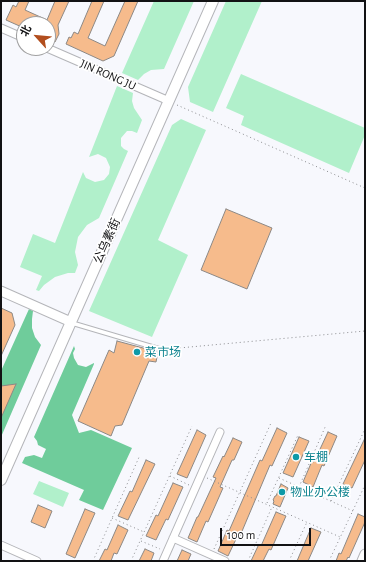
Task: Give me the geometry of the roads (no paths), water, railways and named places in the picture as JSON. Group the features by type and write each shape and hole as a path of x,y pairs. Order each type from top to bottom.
{"main road":[{"name":"公乌素街","path":"166,100 206,1"},
{"name":"公乌素街","path":"1,466 68,321 166,100 213,1"},
{"name":"公乌素街","path":"1,480 68,321"}],"street":[{"path":"1,28 16,35"},
{"name":"JIN RONG JU","path":"56,52 166,100"},
{"path":"1,292 68,321"},
{"path":"163,561 220,432"},
{"path":"173,538 225,561"},
{"path":"1,545 37,561"},
{"path":"362,561 365,554"}],"lane":[{"path":"68,321 164,350"}],"place":[{"name":"菜市场","path":"137,352"},
{"name":"车棚","path":"296,457"},
{"name":"物业办公楼","path":"282,492"}]}
